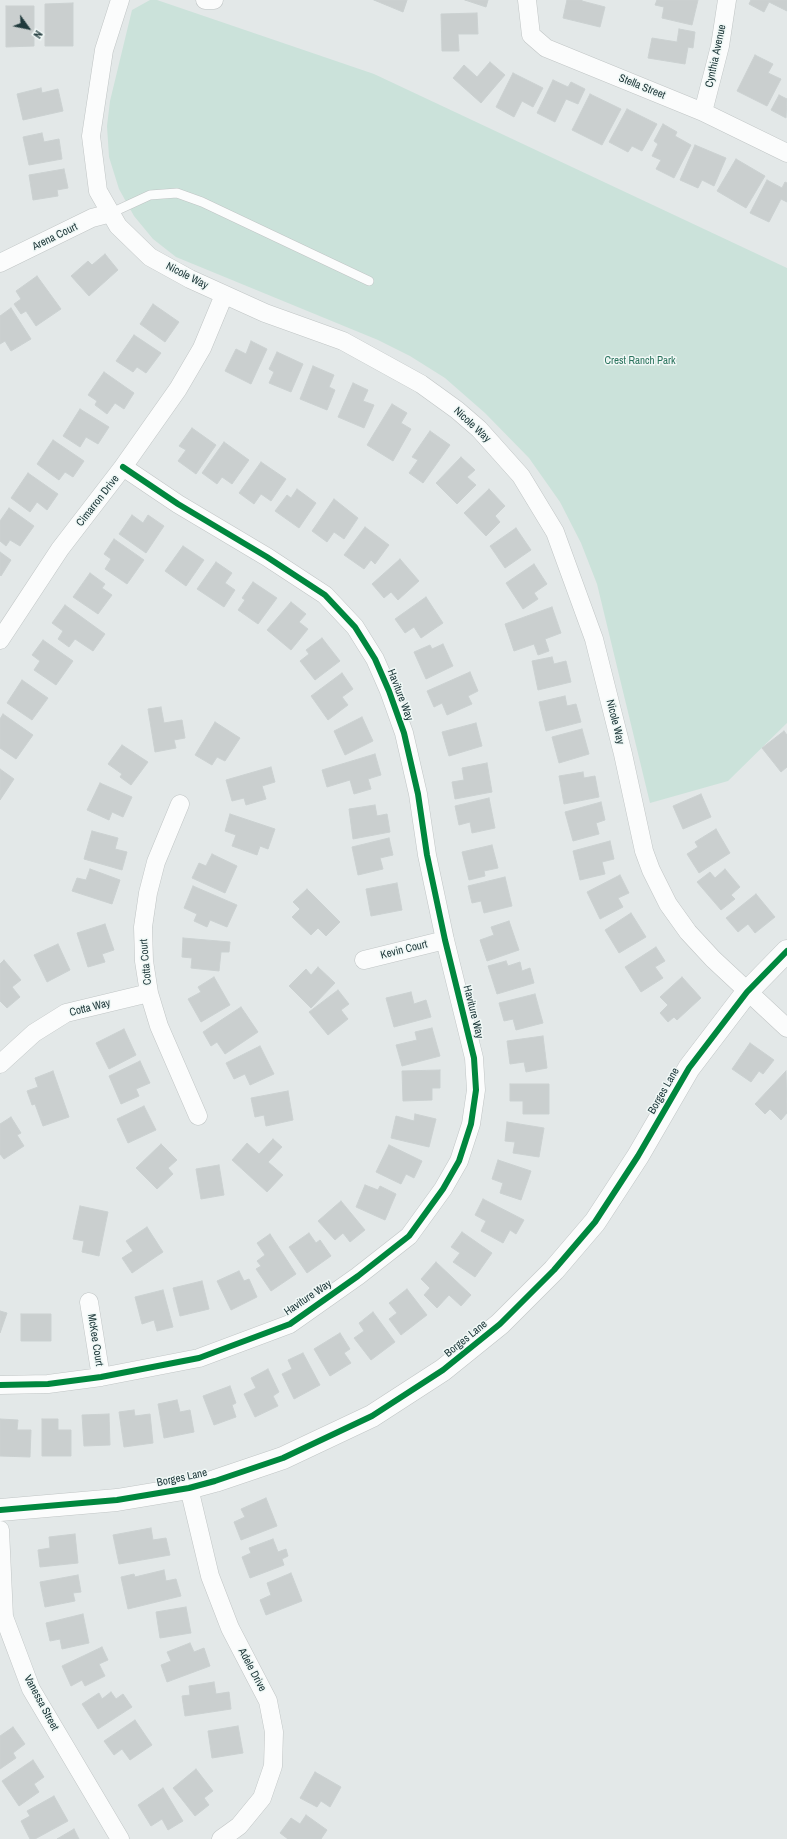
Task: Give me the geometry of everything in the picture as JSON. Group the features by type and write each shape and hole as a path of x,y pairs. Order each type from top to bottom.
{"street":[{"name":"Nicole Way","path":"120,0 104,50 91,136 98,191 118,226 150,257 224,295 265,313 343,341 421,384 457,410 479,429 521,476 555,532 594,639 623,754 644,851 651,870 668,904 688,932 747,992 787,1028"},
{"path":"205,0 214,0"},
{"name":"Stella Street","path":"527,0 530,34 546,48 703,112 787,153"},
{"name":"Cynthia Avenue","path":"703,112 720,46 727,0"},
{"name":"Arena Court","path":"0,263 92,218 110,213"},
{"name":"Cimarron Drive","path":"0,640 60,549 123,467 178,389 202,348 224,295"},
{"name":"Haviture Way","path":"0,1386 48,1384 101,1377 200,1358 290,1324 358,1276 409,1236 443,1189 459,1161 471,1124 476,1090 474,1058 445,940 427,854 418,794 404,733 389,691 375,659 355,627 325,595 267,557 178,504 123,467"},
{"name":"Cotta Court","path":"180,804 156,862 148,893 143,927 144,961 149,993 159,1026 198,1116"},
{"name":"Kevin Court","path":"364,960 445,940"},
{"name":"Borges Lane","path":"0,1510 116,1500 189,1488 282,1458 372,1416 443,1370 500,1324 554,1270 595,1222 638,1156 689,1068 747,992 787,951"},
{"name":"Cotta Way","path":"0,1064 34,1033 66,1013 149,993"},
{"name":"McKee Court","path":"89,1302 101,1377"},
{"name":"Adele Drive","path":"189,1488 210,1576 230,1628 268,1701 274,1732 273,1766 262,1798 239,1826 220,1839"},
{"name":"Vanessa Street","path":"0,1530 4,1617 31,1689 120,1839"}],"lane":[{"path":"110,213 150,195 177,193 202,202 369,281"}],"green space":[{"name":"Crest Ranch Park","path":"150,0 157,0 374,74 787,268 787,723 728,781 650,803 597,584 581,543 560,502 529,458 485,413 445,378 410,356 378,340 176,257 153,239 134,216 119,189 109,157 107,126 110,101 132,10"}],"building":[{"path":"374,0 407,0 403,12"},
{"path":"465,0 488,0 486,7"},
{"path":"567,0 582,0 605,7 600,27 563,18"},
{"path":"657,0 698,0 692,25 662,18 664,7 655,5"},
{"path":"751,0 787,0 787,11 769,2 764,12 749,4"},
{"path":"73,3 73,46 45,46 45,4"},
{"path":"6,6 34,6 34,46 6,47"},
{"path":"477,13 478,34 458,34 459,51 442,51 441,14"},
{"path":"679,29 695,32 693,48 688,47 685,64 648,58 652,38 677,42"},
{"path":"755,55 773,64 768,73 781,79 767,106 737,91"},
{"path":"490,62 505,75 481,103 453,78 464,65 477,77"},
{"path":"513,73 543,88 533,107 522,101 514,117 496,107"},
{"path":"553,80 568,87 571,82 585,89 578,104 566,99 555,122 537,113"},
{"path":"41,88 42,93 58,89 63,111 23,120 17,94"},
{"path":"590,94 621,109 602,145 572,130"},
{"path":"779,95 787,99 786,118 771,110"},
{"path":"627,109 657,124 642,151 632,146 628,152 609,142"},
{"path":"663,124 677,132 675,136 691,145 674,178 656,169 661,160 652,156 658,144 654,141"},
{"path":"42,133 44,142 59,139 62,159 29,165 23,137"},
{"path":"695,145 726,158 714,186 702,180 698,188 680,180"},
{"path":"736,159 765,176 746,208 717,191"},
{"path":"64,169 68,188 57,190 58,196 33,200 29,175"},
{"path":"767,180 782,188 785,182 787,183 787,202 781,199 769,222 750,213"},
{"path":"105,254 118,270 89,296 71,276 88,261 92,265"},
{"path":"37,276 61,309 36,326 26,311 21,314 14,304 21,299 16,291"},
{"path":"153,304 179,322 165,342 140,324"},
{"path":"11,308 31,339 11,351 5,341 0,344 0,316"},
{"path":"134,335 161,353 146,373 137,367 133,372 116,361"},
{"path":"251,341 267,349 251,384 225,371 236,349 246,354"},
{"path":"277,352 303,364 291,392 269,383 274,372 269,369"},
{"path":"313,366 334,375 329,387 335,390 327,410 300,399"},
{"path":"104,372 134,393 124,409 115,403 107,414 95,405 97,401 88,395"},
{"path":"353,383 368,390 363,401 374,405 364,428 338,417"},
{"path":"392,404 407,413 401,423 411,429 393,461 367,445"},
{"path":"80,409 109,427 98,444 86,437 80,447 63,436"},
{"path":"192,428 216,445 196,474 178,461 186,450 179,446"},
{"path":"430,431 450,445 423,483 409,473 418,460 412,457"},
{"path":"53,440 84,461 73,477 65,472 59,480 37,464"},
{"path":"224,442 249,460 232,484 222,477 217,484 202,473"},
{"path":"461,457 475,470 467,477 476,485 457,504 436,483"},
{"path":"261,462 286,479 271,501 261,494 254,504 239,493"},
{"path":"28,473 58,494 47,510 37,502 30,512 11,498"},
{"path":"297,489 316,503 299,528 275,511 287,495 291,498"},
{"path":"489,489 505,506 495,516 500,522 486,536 464,513"},
{"path":"334,499 358,518 344,539 334,532 327,542 312,531"},
{"path":"9,508 34,526 20,546 10,540 6,546 0,541 0,521"},
{"path":"132,515 143,523 148,515 164,526 146,553 119,534"},
{"path":"365,527 389,545 375,564 371,560 364,569 344,555"},
{"path":"516,528 531,550 505,568 490,546"},
{"path":"114,539 144,560 127,584 105,569 111,559 104,554"},
{"path":"183,546 204,560 186,586 165,571"},
{"path":"0,552 11,560 1,576 0,575"},
{"path":"400,559 419,581 398,600 391,592 384,598 372,584"},
{"path":"216,562 232,573 225,583 235,590 224,607 197,589"},
{"path":"534,564 547,584 534,593 538,599 523,609 506,583"},
{"path":"90,573 105,584 102,588 112,595 98,614 73,597"},
{"path":"253,582 277,598 258,624 238,610 245,600 242,598"},
{"path":"426,597 443,623 421,638 414,627 405,633 395,619"},
{"path":"291,602 306,614 299,622 308,629 291,650 267,630"},
{"path":"65,605 105,634 93,651 75,639 69,647 58,639 63,631 52,623"},
{"path":"552,607 561,633 545,639 549,651 538,655 534,644 514,651 505,624"},
{"path":"322,638 340,661 315,680 300,661 309,654 306,650"},
{"path":"43,640 73,661 56,685 34,670 40,661 32,655"},
{"path":"443,644 453,666 426,679 414,652 430,645 432,649"},
{"path":"552,657 554,664 566,661 571,682 538,690 532,661"},
{"path":"470,672 478,691 468,696 472,704 447,715 442,703 434,707 427,691"},
{"path":"342,673 353,689 342,697 348,705 328,720 311,696"},
{"path":"22,680 48,698 32,720 7,703"},
{"path":"565,696 567,706 576,704 581,722 546,731 539,702"},
{"path":"161,707 164,723 182,720 185,738 174,740 176,748 155,752 148,709"},
{"path":"3,714 33,735 16,759 0,748 0,719"},
{"path":"362,717 373,741 345,755 334,731"},
{"path":"215,722 240,738 225,761 217,757 212,765 195,755"},
{"path":"476,723 482,746 449,756 442,732"},
{"path":"582,729 589,754 559,763 552,737"},
{"path":"784,731 787,735 787,767 781,772 762,748"},
{"path":"122,745 148,762 131,785 120,777 122,774 108,764"},
{"path":"375,754 381,775 368,779 371,789 354,794 350,780 327,787 322,770"},
{"path":"487,763 492,792 455,799 452,782 464,780 462,768"},
{"path":"271,767 275,782 262,786 266,799 246,805 244,798 232,801 226,780"},
{"path":"0,769 14,779 0,800"},
{"path":"583,772 584,778 595,776 599,797 564,804 559,776"},
{"path":"100,783 132,797 123,817 112,812 109,820 87,810"},
{"path":"701,794 711,817 683,829 673,806"},
{"path":"489,798 495,828 472,833 470,822 459,825 455,806"},
{"path":"601,802 605,820 596,823 599,834 573,841 565,812"},
{"path":"375,805 377,816 387,814 390,832 353,839 349,809"},
{"path":"230,814 275,829 268,849 260,846 257,855 232,846 236,835 225,831"},
{"path":"716,829 730,853 699,873 687,854 698,847 695,842"},
{"path":"92,831 118,838 115,849 127,852 122,870 84,859"},
{"path":"389,838 393,855 380,858 383,869 358,875 352,847"},
{"path":"610,841 614,859 602,862 605,874 580,880 573,851"},
{"path":"492,845 498,868 484,871 485,876 469,880 462,852"},
{"path":"212,854 237,866 225,893 192,878 199,863 206,866"},
{"path":"90,869 120,880 112,904 72,891 77,878 86,880"},
{"path":"725,869 740,887 731,895 735,899 721,910 697,882 710,872 715,878"},
{"path":"620,875 629,893 618,898 623,907 600,919 587,892"},
{"path":"505,877 512,906 484,913 481,901 472,903 468,886"},
{"path":"397,883 402,910 371,916 366,889"},
{"path":"193,886 237,905 227,927 210,920 207,927 194,921 197,914 184,908"},
{"path":"307,889 340,922 326,936 318,928 311,935 292,917 300,909 293,902"},
{"path":"756,894 775,917 755,933 748,924 738,932 726,918"},
{"path":"631,913 646,937 619,953 605,930"},
{"path":"509,921 519,950 487,961 480,940 494,935 491,927"},
{"path":"105,924 114,950 102,954 105,962 88,967 77,933"},
{"path":"183,938 230,942 229,952 221,952 219,971 191,968 192,958 182,957"},
{"path":"58,944 70,970 47,982 34,955"},
{"path":"656,947 665,961 655,967 663,978 641,992 625,967"},
{"path":"4,960 21,980 12,987 20,997 7,1008 0,1001 0,964"},
{"path":"506,961 508,966 520,962 522,971 530,968 534,983 497,994 488,966"},
{"path":"318,967 335,983 311,1008 289,986 306,969 311,975"},
{"path":"214,977 230,1005 201,1022 188,999 201,992 198,987"},
{"path":"682,977 701,998 677,1020 674,1017 668,1022 660,1013 668,1005 660,997"},
{"path":"338,990 349,1004 341,1010 348,1019 328,1035 309,1012"},
{"path":"411,992 414,1004 426,1000 431,1017 394,1027 386,998"},
{"path":"535,994 543,1023 516,1030 513,1019 504,1021 499,1003"},
{"path":"241,1007 258,1032 225,1054 217,1042 211,1046 203,1032"},
{"path":"432,1028 440,1056 402,1066 396,1045 417,1040 415,1032"},
{"path":"124,1029 136,1055 109,1069 96,1043"},
{"path":"543,1036 547,1068 526,1072 524,1062 510,1064 507,1041"},
{"path":"750,1043 774,1060 763,1074 759,1071 751,1082 732,1069"},
{"path":"260,1046 274,1074 250,1085 245,1074 234,1079 226,1063"},
{"path":"140,1061 150,1083 136,1089 139,1096 121,1104 109,1076"},
{"path":"440,1070 440,1088 432,1088 432,1100 403,1101 402,1071"},
{"path":"53,1071 69,1117 43,1126 35,1104 32,1105 27,1091 38,1087 35,1078"},
{"path":"786,1071 787,1113 781,1120 770,1109 765,1114 755,1104"},
{"path":"510,1084 549,1084 549,1114 523,1114 523,1101 510,1101"},
{"path":"288,1091 293,1120 266,1126 264,1115 255,1117 251,1098"},
{"path":"144,1106 156,1130 128,1143 117,1119"},
{"path":"415,1114 436,1119 429,1147 391,1138 396,1116 414,1121"},
{"path":"11,1117 21,1133 17,1135 24,1146 4,1159 0,1154 0,1124"},
{"path":"507,1122 544,1128 539,1157 513,1153 515,1142 505,1141"},
{"path":"273,1139 282,1147 268,1162 283,1175 267,1192 232,1160 247,1143 259,1154"},
{"path":"161,1144 177,1160 168,1168 173,1174 157,1189 136,1168"},
{"path":"389,1145 422,1161 414,1178 406,1174 401,1184 376,1172"},
{"path":"498,1160 531,1171 521,1200 500,1193 503,1183 492,1179"},
{"path":"219,1165 224,1195 201,1199 196,1169"},
{"path":"365,1185 378,1190 380,1186 396,1194 385,1220 356,1207"},
{"path":"483,1199 524,1220 516,1234 510,1230 503,1243 481,1231 486,1221 475,1215"},
{"path":"341,1201 365,1230 350,1242 343,1233 335,1240 318,1221"},
{"path":"80,1206 108,1212 99,1256 82,1252 84,1241 73,1239"},
{"path":"147,1227 163,1252 132,1273 122,1258 133,1251 126,1241"},
{"path":"462,1232 492,1253 475,1277 453,1262 460,1253 451,1247"},
{"path":"309,1233 316,1243 320,1240 331,1256 307,1273 289,1247"},
{"path":"270,1234 296,1274 271,1291 256,1269 261,1266 257,1261 265,1255 257,1243"},
{"path":"436,1262 471,1295 461,1306 449,1295 437,1308 424,1295 430,1288 421,1279"},
{"path":"239,1271 244,1281 249,1279 257,1297 231,1310 217,1281"},
{"path":"202,1281 209,1309 180,1316 173,1288"},
{"path":"407,1289 427,1315 401,1335 389,1319 397,1313 389,1303"},
{"path":"163,1290 173,1327 157,1331 154,1320 142,1324 135,1297"},
{"path":"0,1311 7,1313 0,1333"},
{"path":"373,1312 395,1342 371,1360 354,1338 364,1331 359,1323"},
{"path":"21,1314 51,1314 51,1341 21,1341"},
{"path":"340,1333 350,1349 344,1353 351,1363 330,1376 314,1349"},
{"path":"303,1353 320,1385 294,1399 282,1374 292,1369 288,1360"},
{"path":"268,1369 279,1392 273,1396 278,1406 255,1417 244,1394 256,1388 251,1378"},
{"path":"230,1386 236,1403 232,1405 236,1417 214,1425 203,1396"},
{"path":"177,1400 180,1412 190,1410 194,1432 164,1438 158,1404"},
{"path":"134,1410 135,1416 150,1414 153,1443 124,1447 119,1412"},
{"path":"109,1414 110,1445 84,1446 82,1415"},
{"path":"0,1419 18,1420 17,1430 31,1430 30,1457 0,1456"},
{"path":"42,1419 58,1419 58,1430 71,1430 71,1456 42,1456"},
{"path":"266,1498 277,1526 241,1540 234,1522 245,1517 241,1509"},
{"path":"151,1528 153,1540 166,1538 170,1555 119,1564 113,1535"},
{"path":"75,1534 78,1563 40,1567 38,1550 50,1548 49,1537"},
{"path":"273,1539 278,1552 286,1549 288,1556 282,1559 284,1565 250,1578 242,1557 251,1553 249,1548"},
{"path":"164,1570 166,1581 176,1579 181,1596 128,1609 121,1577 134,1574 135,1577"},
{"path":"291,1573 302,1601 266,1615 260,1600 271,1595 267,1583"},
{"path":"78,1575 81,1592 73,1593 75,1601 45,1607 40,1582"},
{"path":"186,1607 191,1633 160,1638 156,1612"},
{"path":"83,1614 89,1643 62,1649 60,1639 50,1641 46,1623"},
{"path":"190,1643 194,1652 204,1648 210,1666 167,1682 161,1665 171,1661 167,1652"},
{"path":"102,1647 108,1660 99,1664 105,1676 85,1686 82,1680 71,1686 62,1666"},
{"path":"214,1682 216,1694 229,1692 231,1709 185,1716 182,1696 190,1695 189,1686"},
{"path":"111,1692 116,1699 123,1694 132,1707 98,1729 82,1704 99,1693 102,1699"},
{"path":"135,1720 152,1745 130,1760 122,1749 114,1755 104,1741"},
{"path":"238,1726 243,1753 212,1758 208,1731"},
{"path":"13,1727 25,1744 13,1753 16,1758 0,1769 0,1736"},
{"path":"33,1760 44,1777 34,1784 39,1792 19,1806 2,1781"},
{"path":"196,1769 213,1791 204,1798 209,1805 195,1816 173,1788"},
{"path":"315,1772 341,1787 330,1807 321,1801 317,1807 300,1798"},
{"path":"163,1788 183,1821 168,1830 162,1819 151,1826 138,1805"},
{"path":"54,1796 68,1821 35,1839 30,1839 21,1821 30,1816 27,1811"},
{"path":"306,1815 327,1830 321,1839 288,1839 280,1833 291,1818 300,1824"},
{"path":"74,1829 79,1839 57,1839"}],"cycle path":[{"path":"0,1385 48,1384 101,1377 199,1358 290,1324 358,1276 409,1236 443,1189 459,1161 471,1124 476,1090 474,1058 445,940 427,855 418,794 404,733 389,691 375,659 355,627 325,595 267,557 178,504 123,467"},
{"path":"0,1510 117,1500 189,1488 215,1481 283,1458 372,1416 443,1370 500,1324 554,1270 595,1222 638,1156 689,1068 747,992 787,951"}]}
